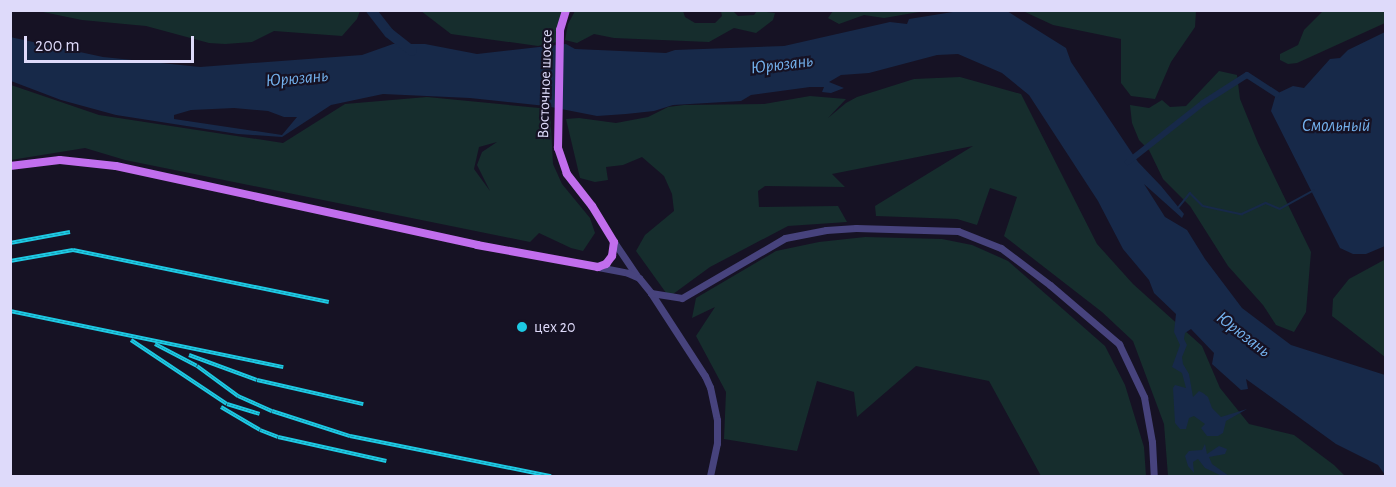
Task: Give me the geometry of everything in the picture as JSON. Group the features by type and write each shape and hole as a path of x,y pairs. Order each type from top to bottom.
{"main road":[{"name":"Восточное шоссе","path":"566,10 560,30 558,148 567,174 605,224 614,242"},
{"path":"10,166 60,160 117,166 477,245 598,267 606,264 612,256 614,242"}],"street":[{"path":"651,293 682,298 785,238 856,228 958,231 1001,248 1050,285 1119,344 1144,397 1152,442 1154,477"},
{"name":"Восточное шоссе","path":"614,242 651,293 710,387 717,420 717,443 710,477"},
{"path":"598,267 628,273 639,278"}],"green space":[{"path":"38,11 360,11 357,19 342,36 274,31 252,42 225,44 209,43 146,26 82,20"},
{"path":"421,11 564,11 557,42 538,46 451,34"},
{"path":"575,11 683,11 685,17 695,23 715,23 722,16 721,11 733,11 738,16 754,15 757,11 775,13 773,20 756,33 734,28 709,42 614,38 594,34 577,43 565,40 568,24"},
{"path":"833,11 925,11 884,18 864,15 839,24 828,18"},
{"path":"1023,11 1196,11 1195,27 1171,62 1155,99 1131,96 1121,83 1121,39 1053,25"},
{"path":"1323,11 1385,11 1385,23 1297,63 1288,64 1280,60 1280,54 1298,45 1304,30"},
{"path":"1219,71 1237,75 1240,99 1258,143 1311,252 1306,312 1294,332 1276,325 1263,305 1228,266 1190,206 1163,179 1149,150 1139,140 1132,123 1130,105 1149,108 1162,100 1170,107 1186,106"},
{"path":"960,77 1021,94 1097,244 1133,284 1202,346 1220,388 1249,424 1294,435 1345,476 1168,476 1164,424 1133,341 1102,312 1004,236 1017,197 990,188 977,225 957,219 876,216 875,206 973,146 832,174 845,187 765,186 758,191 759,207 838,206 847,222 788,226 710,267 669,297 636,251 645,235 674,211 672,194 664,176 642,157 623,165 606,167 608,180 595,182 580,178 566,119 579,118 616,123 648,117 668,107 684,105 764,104 810,96 846,99 828,118 857,97 914,79"},
{"path":"11,85 99,115 283,143 345,104 427,97 550,109 553,164 562,184 590,218 595,233 583,251 539,233 530,242 125,160 85,148 11,160","holes":["497,142 482,152 477,165 490,191 474,169 479,147"]},
{"path":"865,237 942,239 972,245 1008,261 1105,346 1125,385 1144,447 1146,476 1041,476 989,381 916,366 857,417 854,392 817,381 797,451 724,439 726,392 696,336 715,307 692,318 696,298 776,251 819,242"},
{"path":"1385,256 1386,357 1332,316 1333,299 1349,279 1384,260"}],"water":[{"name":"Юрюзань","path":"959,11 1007,11 1066,48 1071,62 1138,162 1184,214 1182,218 1144,184 1165,217 1187,230 1205,259 1242,308 1291,345 1385,375 1385,475 1378,465 1336,444 1246,379 1248,389 1241,390 1212,364 1214,353 1191,329 1185,333 1184,339 1187,345 1182,357 1189,374 1193,397 1199,391 1203,393 1221,417 1247,409 1226,421 1223,433 1218,436 1207,436 1201,428 1205,424 1194,416 1189,418 1186,429 1180,429 1175,423 1173,388 1175,385 1186,388 1182,373 1172,367 1180,345 1174,332 1176,314 1154,293 1149,280 1123,249 1098,201 1029,95 1002,73 958,54 937,55 869,73 841,75 829,82 844,88 831,93 822,92 824,87 810,87 751,95 741,101 673,105 654,111 626,114 597,116 546,106 470,98 383,94 331,105 282,137 238,134 116,115 61,100 11,81 10,37 103,57 200,67 362,55 393,44 425,44 477,54 566,44 575,49 666,53 675,50 784,46 890,22 907,24 909,19","holes":["234,108 268,111 284,117 297,117 282,135 174,119 174,115 191,110"]},
{"name":"Смольный","path":"1385,32 1385,246 1366,254 1353,254 1340,248 1271,111 1276,94 1293,86 1304,88 1330,59 1340,58 1348,50"},
{"path":"1205,444 1207,454 1219,446 1227,449 1225,454 1209,457 1212,464 1229,476 1222,476 1205,468 1198,459 1193,462 1194,473 1188,466 1185,456 1189,451 1202,450"}],"waterway":[{"path":"371,10 389,33 412,51"},
{"path":"1128,162 1203,103 1247,75 1276,94"},
{"name":"Смольный","path":"1178,208 1190,193 1203,206 1242,214 1266,203 1280,209 1313,191"}],"railway":[{"path":"10,243 70,232"},
{"path":"10,261 73,250 329,302"},
{"path":"10,311 283,367"},
{"path":"131,340 227,404 260,414"},
{"path":"155,344 197,366 238,396 272,411 350,436 551,476"},
{"path":"189,355 257,380 363,404"},
{"path":"221,407 260,430 278,437 386,461"}],"place":[{"name":"цех 20","path":"522,327"}]}
